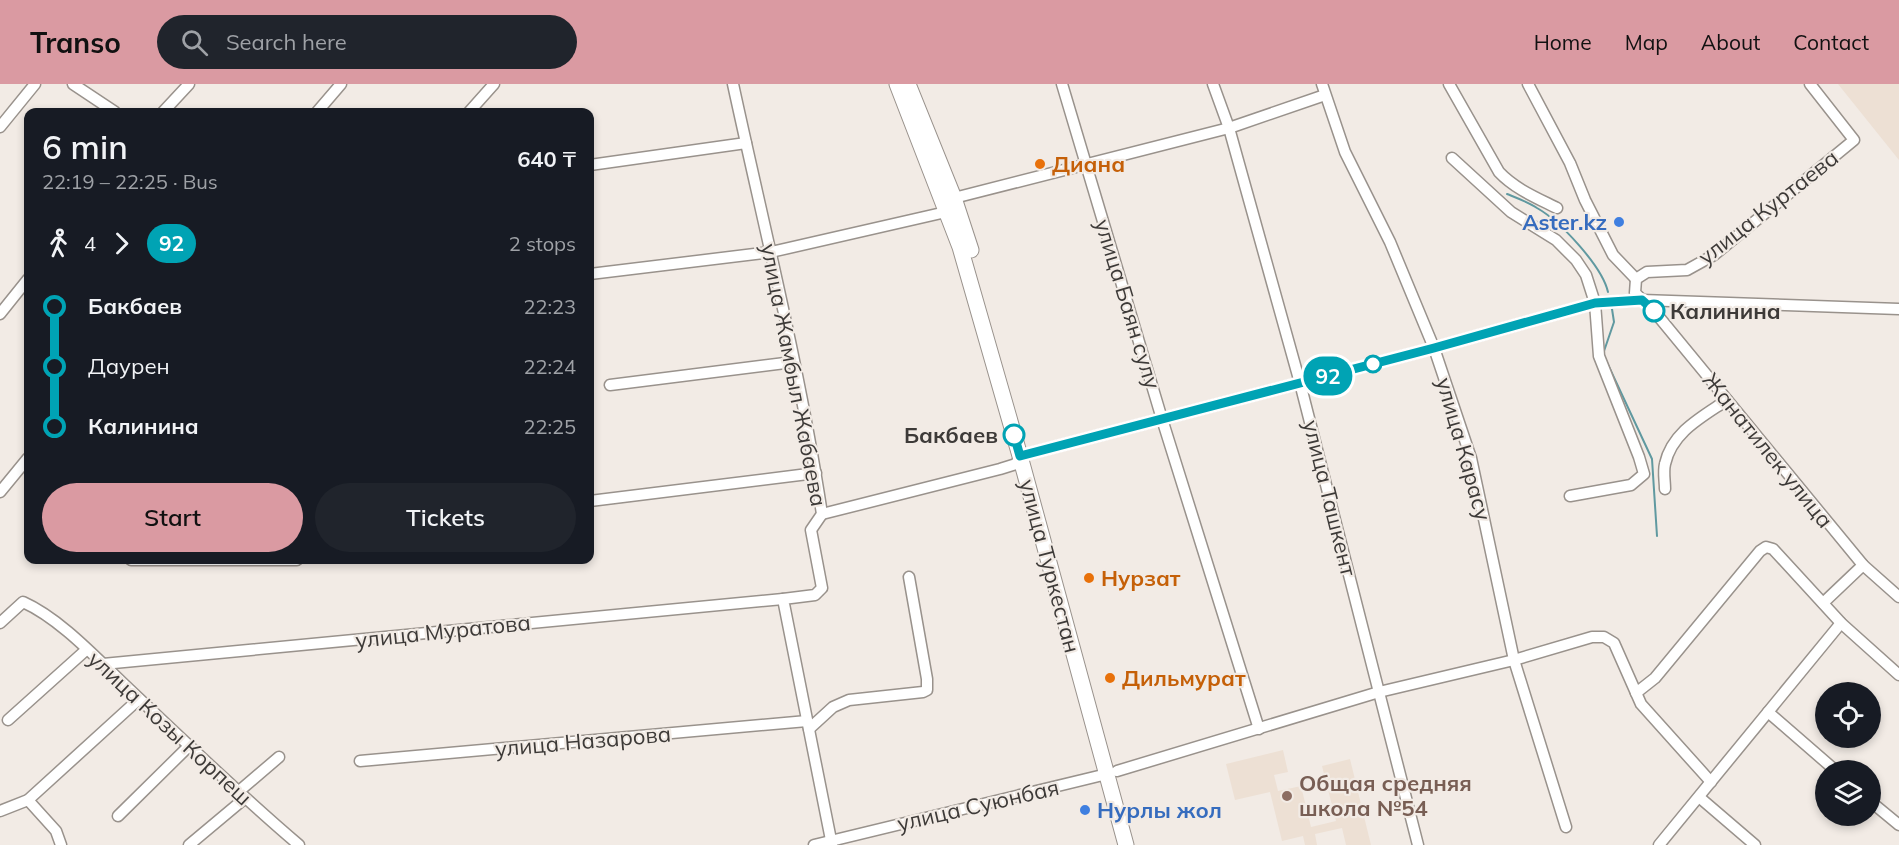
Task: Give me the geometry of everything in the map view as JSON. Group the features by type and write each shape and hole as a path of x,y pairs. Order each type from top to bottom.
{"highway":[{"name":"улица Туркестан","path":"897,84 969,245 1112,773 1137,845"},
{"name":"улица Туркестан","path":"908,84 950,205"},
{"name":"улица Туркестан","path":"1112,773 1126,845"}],"street":[{"path":"0,127 35,84"},
{"path":"73,84 109,108"},
{"path":"168,108 189,84"},
{"path":"320,108 341,84"},
{"path":"473,108 494,84"},
{"name":"улица Жамбыл Жабаева","path":"734,84 771,252 816,473 822,514 811,530 822,588 815,595 783,598"},
{"name":"улица Баян сулу","path":"1062,84 1162,419 1259,729"},
{"name":"улица Ташкент","path":"1213,84 1228,128 1300,383 1418,845"},
{"name":"улица Карасу","path":"1322,84 1345,152 1390,242 1434,348 1471,459 1514,660 1566,827"},
{"path":"1449,84 1499,172 1519,189 1557,208"},
{"path":"1528,84 1570,163 1613,255 1636,279 1635,293 1642,300"},
{"name":"улица Куртаева","path":"1636,279 1647,272 1687,270 1714,255 1854,140 1810,84"},
{"path":"594,274 771,252 1228,128 1325,95"},
{"path":"594,164 746,143"},
{"path":"1452,158 1511,212 1567,249 1586,275 1595,303 1599,356 1644,474 1631,485 1570,496"},
{"path":"0,314 24,284"},
{"path":"822,514 1000,469 1016,464 1025,455 1434,348 1595,303 1642,300 1899,309"},
{"name":"Жанатилек улица","path":"1642,300 1654,311 1863,565 1899,597"},
{"path":"610,385 793,362"},
{"path":"1665,489 1664,465 1672,446 1681,433 1727,400"},
{"path":"0,492 24,463"},
{"path":"594,501 816,473"},
{"path":"1711,782 1641,704 1636,693 1655,678 1760,551 1766,547 1773,549 1841,623 1899,675"},
{"path":"1823,603 1863,565"},
{"path":"808,725 834,707 849,700 927,690 909,577"},
{"path":"783,598 831,843"},
{"name":"улица Муратова","path":"103,664 783,598"},
{"name":"улица Козы Корпеш","path":"0,623 23,602 42,610 103,664 291,843"},
{"path":"1659,845 1841,623"},
{"name":"улица Суюнбая","path":"814,845 831,843 1112,773 1379,692 1514,660 1592,637 1604,637 1614,644 1636,693"},
{"path":"8,720 86,650"},
{"path":"0,812 28,800 139,699"},
{"path":"1768,712 1823,760"},
{"name":"улица Назарова","path":"360,761 808,725"},
{"path":"118,816 189,746"},
{"path":"189,845 279,757"},
{"path":"1699,797 1755,845"},
{"path":"28,800 56,831 61,845"},
{"path":"1881,810 1899,825"}],"shaded area":[{"path":"1838,84 1899,84 1899,160"},
{"name":"Общая средняя школа №54","path":"1283,750 1288,772 1274,775 1278,791 1301,786 1311,827 1336,821 1322,766 1350,759 1371,845 1346,845 1342,828 1315,834 1317,845 1305,845 1303,836 1282,841 1270,792 1235,800 1226,764"}],"waterway":[{"path":"1507,194 1537,208 1568,233 1598,270 1608,292"},
{"path":"1612,309 1614,322 1603,354 1652,459 1657,536"}],"bus line":[{"name":"92","path":"1014,435 1020,456 1434,348 1595,303 1642,300 1654,311"}],"place":[{"name":"Диана","path":"1040,164"},
{"name":"Aster.kz","path":"1619,222"},
{"name":"Калинина","path":"1654,311"},
{"name":"Бакбаев","path":"1014,435"},
{"name":"Нурзат","path":"1089,578"},
{"name":"Дильмурат","path":"1110,678"},
{"name":"Общая средняя школа №54","path":"1287,796"},
{"name":"Нурлы жол","path":"1085,810"}]}
